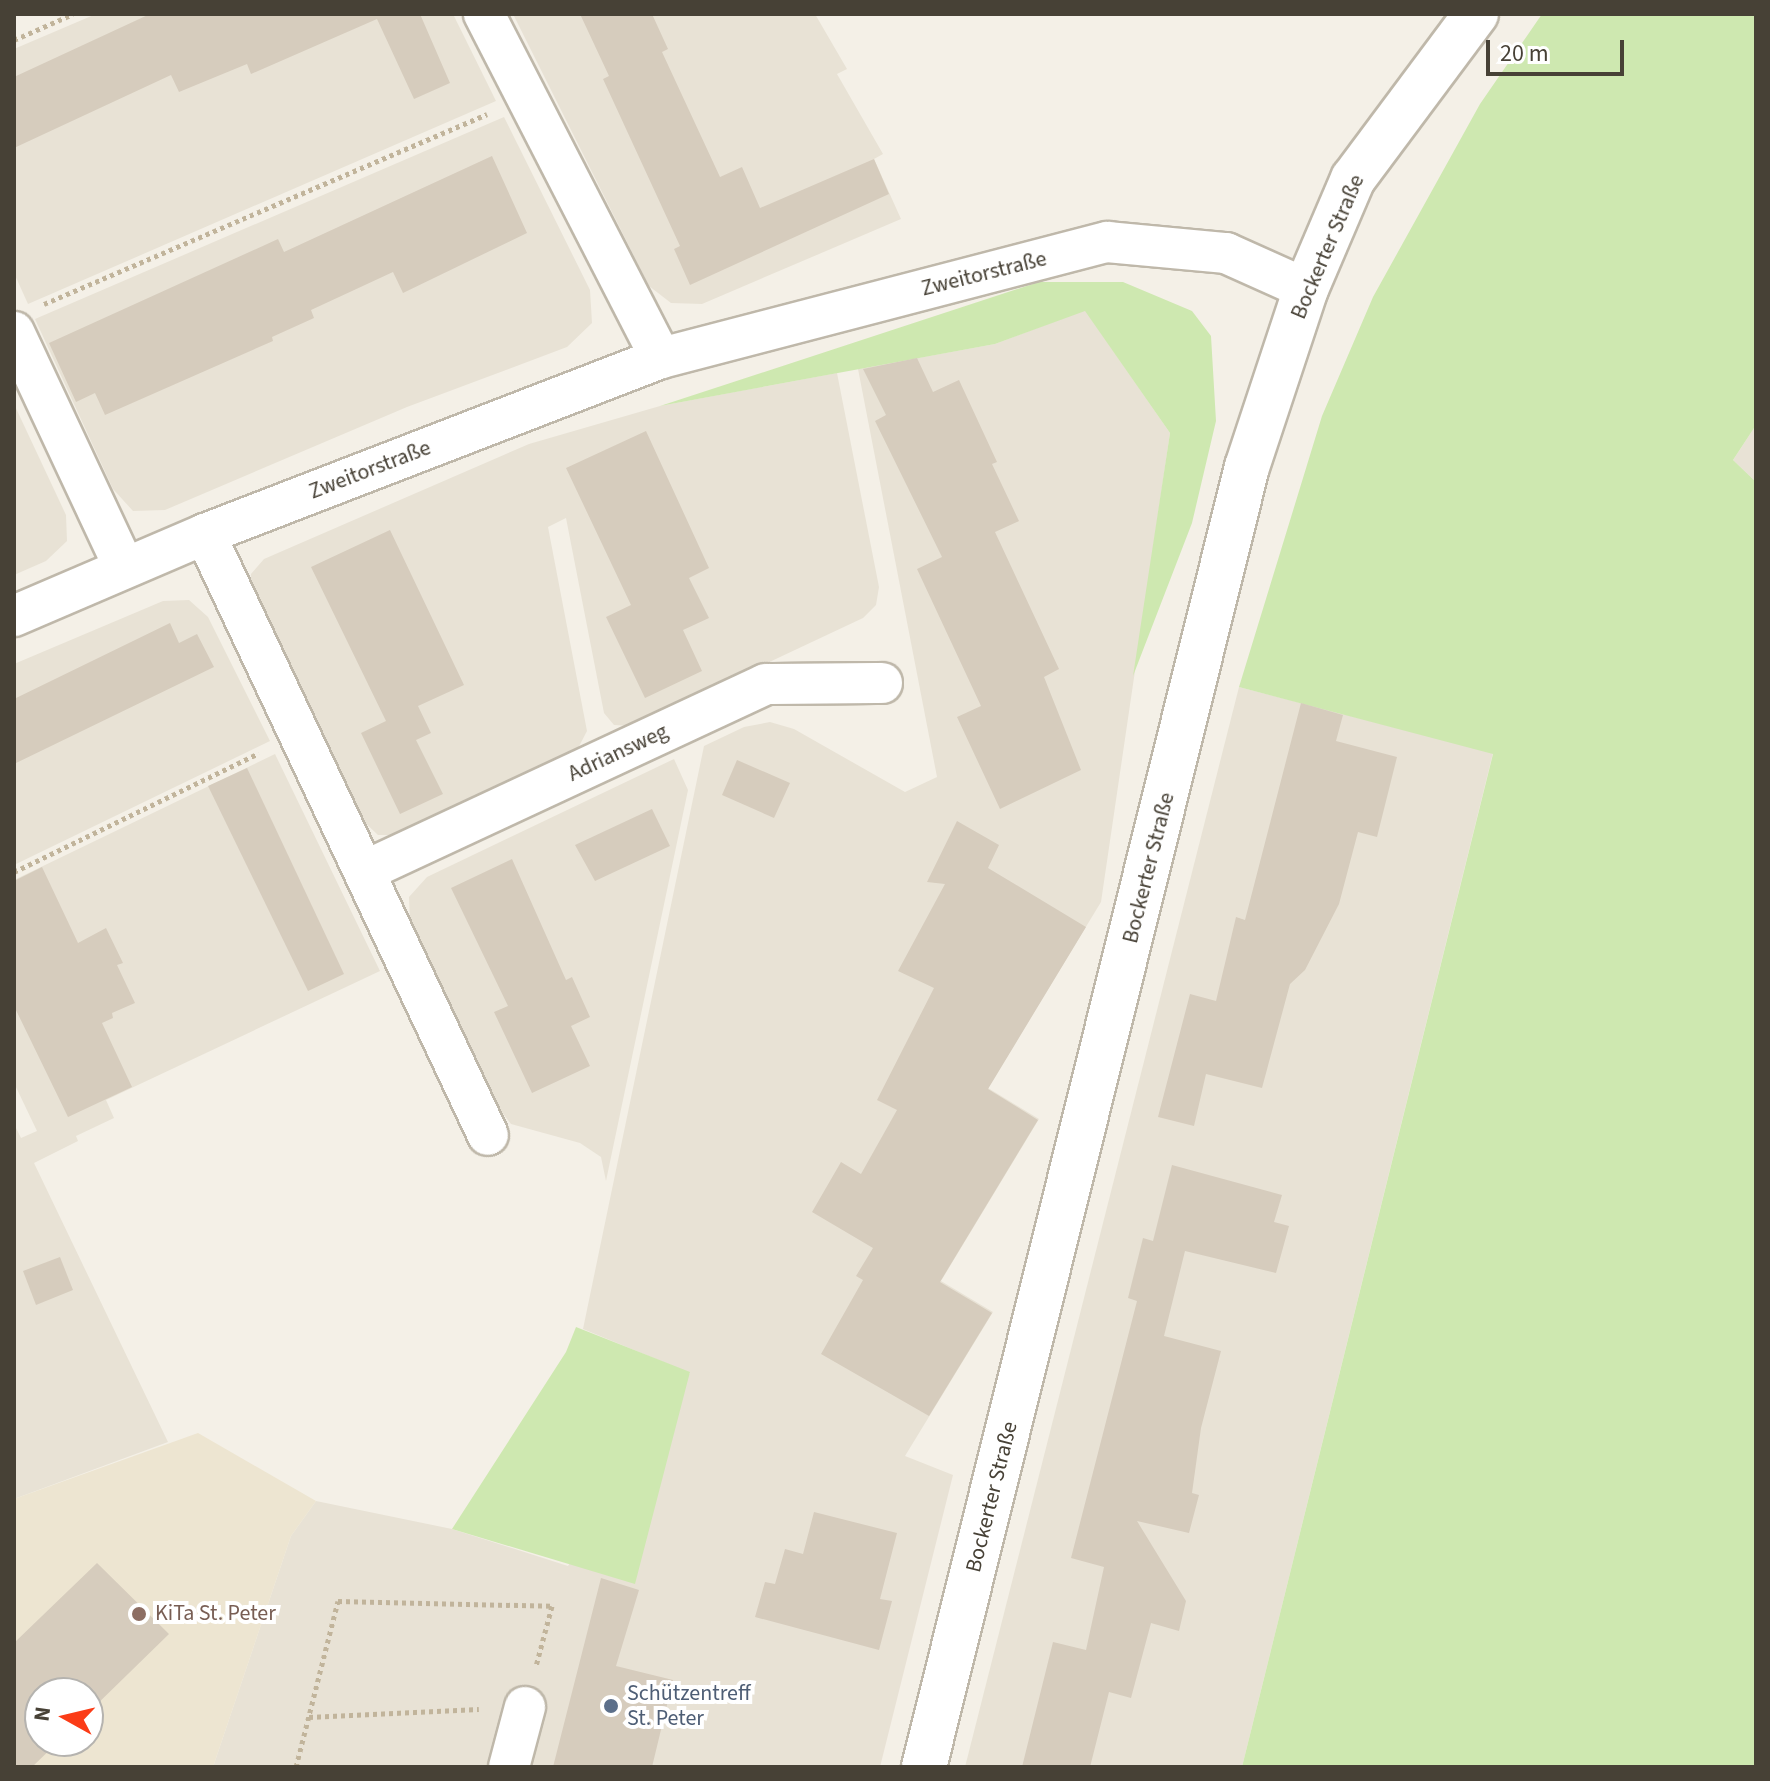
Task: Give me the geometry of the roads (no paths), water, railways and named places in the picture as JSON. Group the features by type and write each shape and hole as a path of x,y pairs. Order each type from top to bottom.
{"street":[{"path":"484,14 661,358"},
{"name":"Bockerter Straße","path":"924,1767 1247,467 1306,289 1353,179 1476,14"},
{"name":"Zweitorstraße","path":"14,616 205,534 661,358 1107,242 1226,253 1306,289"},
{"path":"14,332 124,567"},
{"path":"205,534 488,1135"},
{"name":"Adriansweg","path":"365,871 766,684 882,683"},
{"path":"509,1767 525,1707"}],"place":[{"name":"KiTa St. Peter","path":"139,1614"},
{"name":"Schützentreff St. Peter","path":"611,1706"}]}
